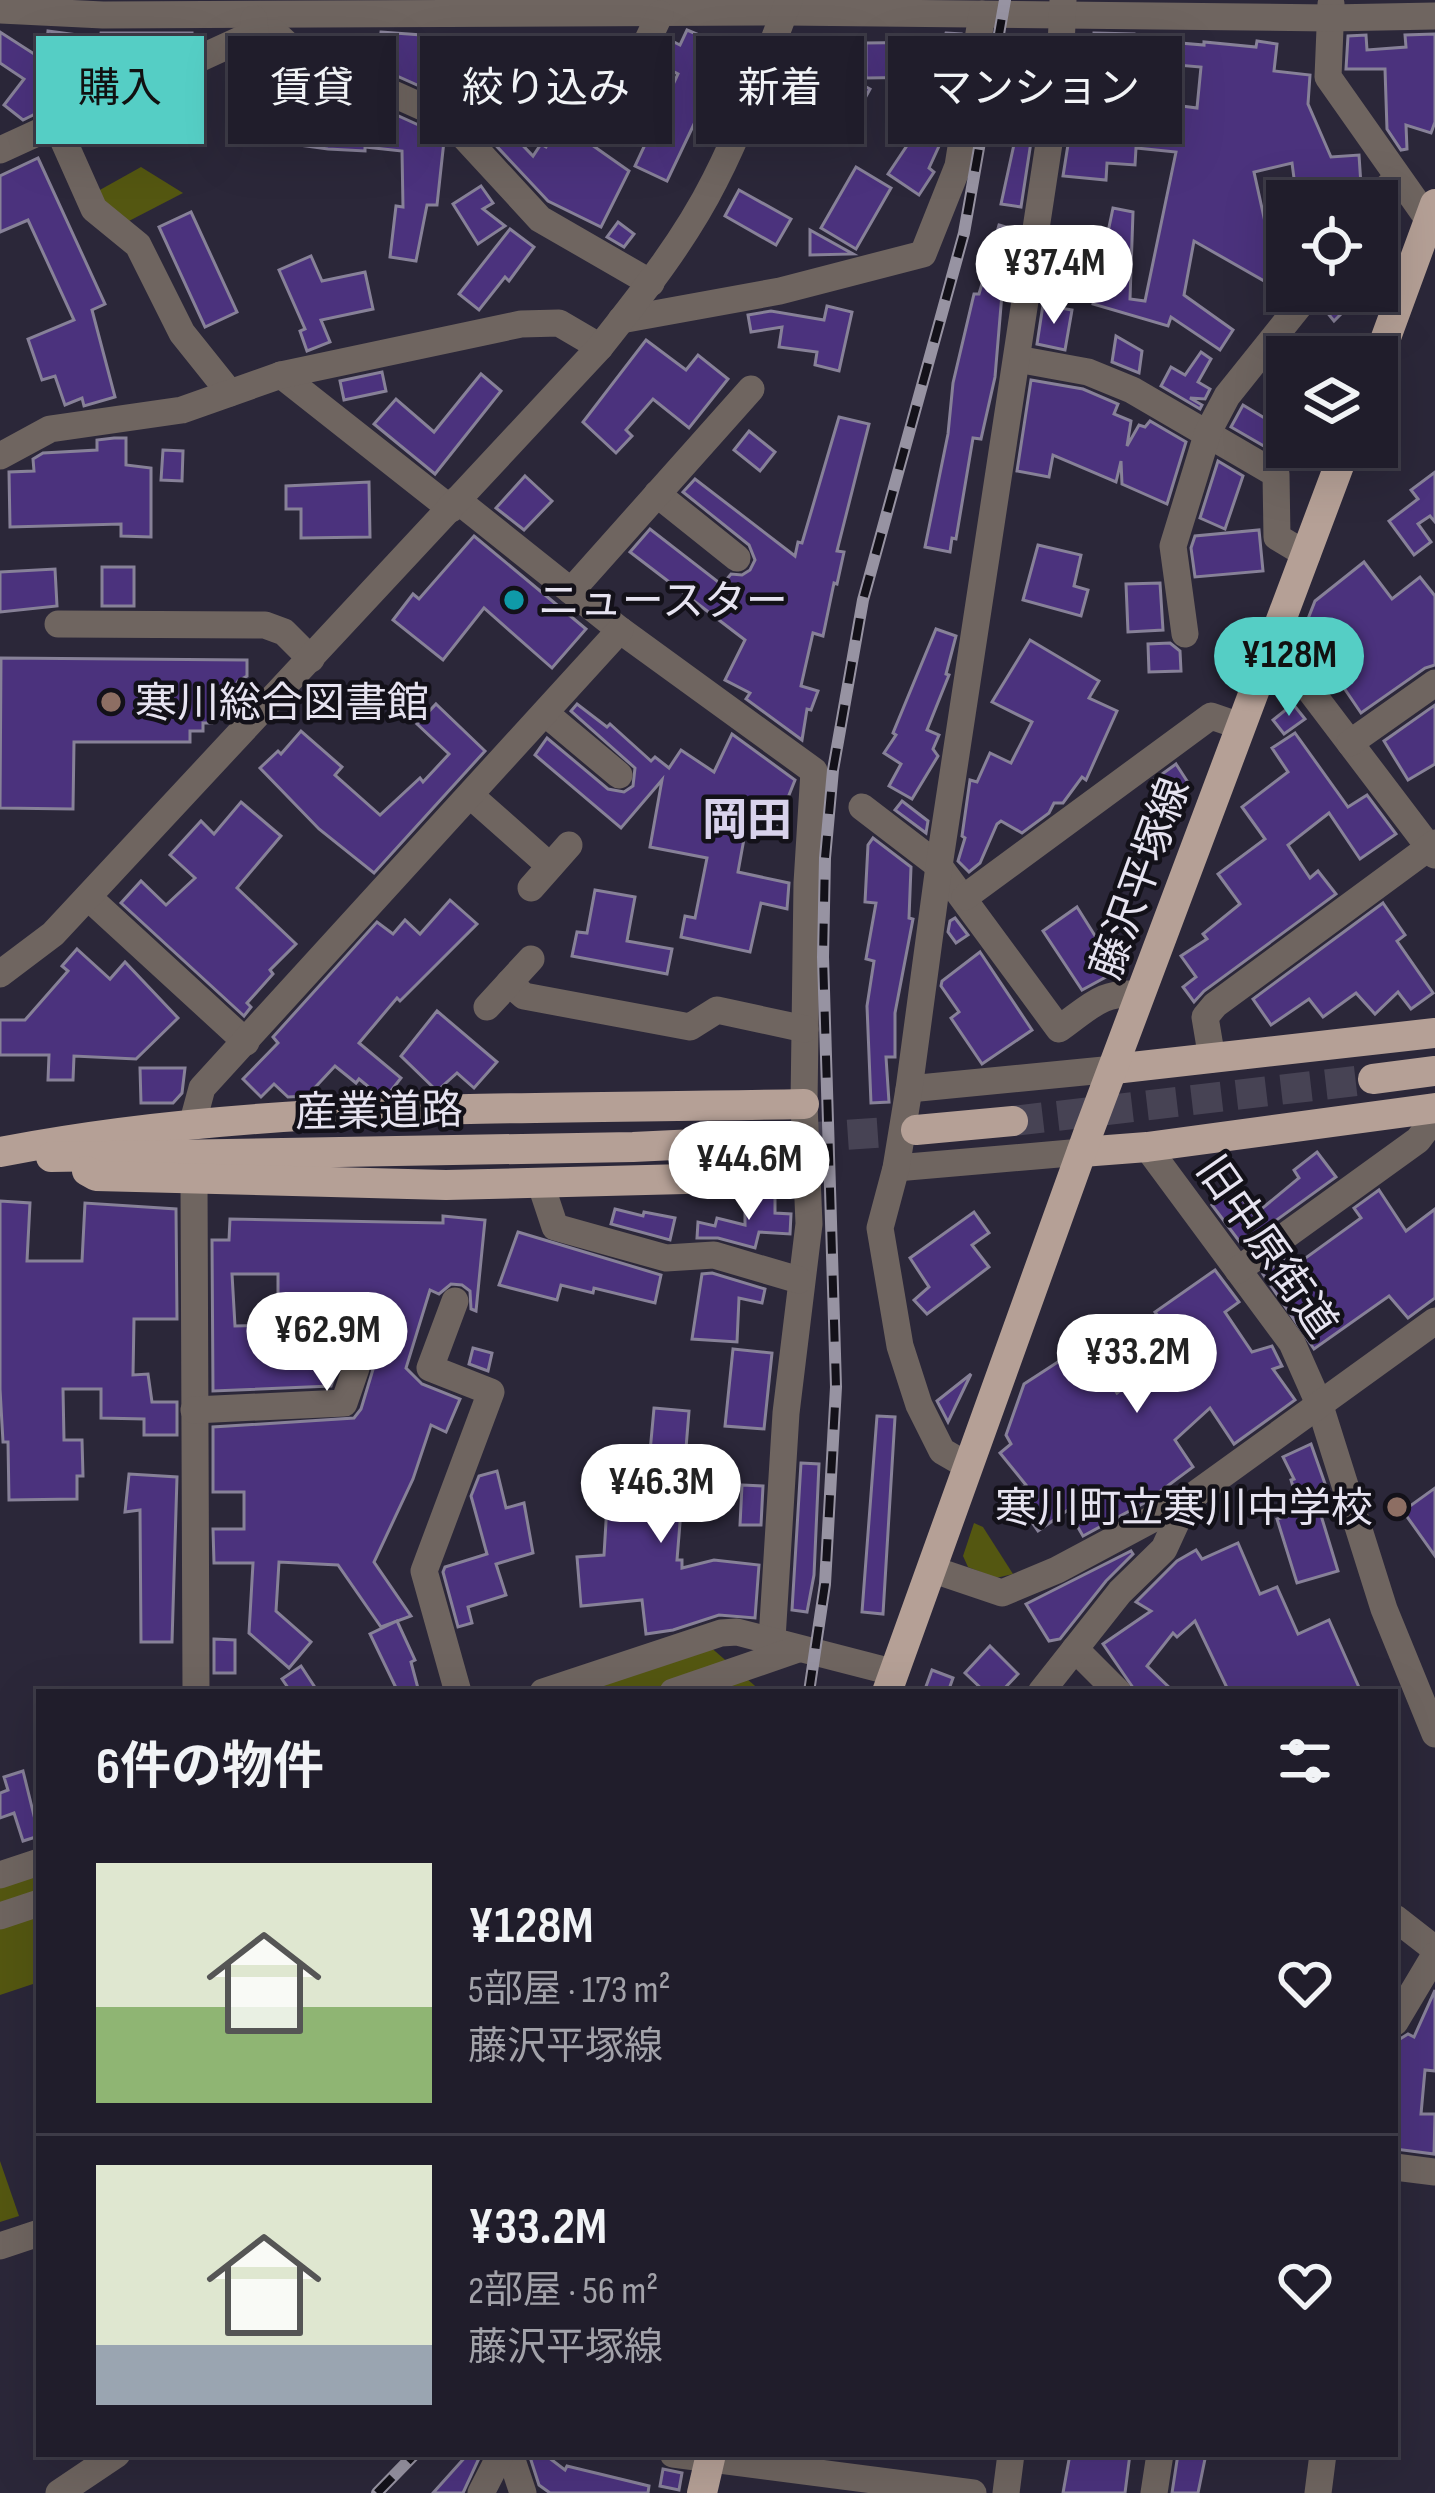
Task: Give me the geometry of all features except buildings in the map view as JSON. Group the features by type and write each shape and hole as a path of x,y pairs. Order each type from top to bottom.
{"main road":[{"path":"1387,336 1433,218"},
{"name":"藤沢平塚線","path":"1085,1141 1338,468"},
{"path":"1111,1076 1435,1033"},
{"path":"1373,1079 1435,1071"},
{"path":"0,1155 81,1137 192,1124 459,1111 804,1104"},
{"path":"889,1682 1085,1141 1147,1147 1431,1109"},
{"path":"916,1130 1012,1121"},
{"name":"産業道路","path":"0,1155 633,1148 758,1141"},
{"path":"61,1157 96,1176 194,1180 541,1184 808,1176"},
{"path":"702,2493 710,2457"}],"street":[{"path":"0,974 52,934 88,897 600,347 651,283 714,183 787,6"},
{"path":"0,10 104,8 254,24 480,7 614,7 660,14 787,6 982,14 1062,8 1331,9 1435,16"},
{"path":"968,1466 942,1451 919,1405 901,1346 880,1228 910,1089 938,866 1060,71 1062,8"},
{"path":"1331,9 1328,77 1397,179 1433,218"},
{"path":"650,36 660,14"},
{"path":"621,320 780,291 923,254 958,166 982,14"},
{"path":"254,24 292,48 447,118 540,218 651,283"},
{"path":"204,50 254,24"},
{"path":"0,150 36,135"},
{"path":"65,144 94,208 138,244 182,333 230,393"},
{"path":"1185,634 1173,546 1208,432 1227,396 1294,312"},
{"path":"0,456 50,430 182,410 281,375 521,324 559,323 600,347"},
{"path":"1017,359 1088,372 1132,390 1276,474 1276,537 1307,555"},
{"path":"281,375 814,771 804,1104 809,1224 799,1280 785,1644"},
{"path":"571,591 751,389"},
{"path":"657,494 737,558"},
{"path":"58,624 265,625 284,632 311,659"},
{"path":"192,1124 202,1088 620,630"},
{"path":"1212,1059 1204,1017 1215,1005 1433,849 1274,643"},
{"path":"1350,743 1435,683"},
{"path":"545,713 619,775"},
{"path":"965,897 1210,716 1240,726"},
{"path":"471,796 550,866"},
{"path":"862,808 938,866 1059,1029 1117,991 1141,995"},
{"path":"88,897 246,1042"},
{"path":"487,1007 531,959"},
{"path":"509,983 524,996 578,1019 654,1007 690,1027 717,1010 805,1029"},
{"path":"910,1089 1111,1076"},
{"path":"1238,1270 1418,1140 1431,1109"},
{"path":"896,1168 1085,1141"},
{"name":"旧中原街道","path":"1147,1147 1292,1343 1319,1406 1384,1610 1435,1734"},
{"path":"194,1180 196,1689"},
{"path":"541,1184 555,1227 666,1258 714,1256 799,1280"},
{"path":"455,1301 430,1368 491,1392 424,1571 457,1689"},
{"path":"931,1569 1002,1593 1057,1570 1186,1501 1435,1321"},
{"path":"194,1410 344,1403 356,1368"},
{"path":"1043,1689 1120,1592 1164,1549 1186,1501"},
{"path":"736,1632 751,1650 747,1666"},
{"path":"552,1689 736,1632 785,1644 889,1682"},
{"path":"682,1689 747,1666 785,1644"},
{"path":"1075,1648 1115,1689"},
{"path":"0,1875 36,1863"},
{"path":"0,1916 36,1904"},
{"path":"1398,1921 1435,1952 1406,1976 1398,2009"},
{"path":"1398,2167 1435,2172"},
{"path":"0,2246 36,2234"},
{"path":"59,2493 113,2457"},
{"path":"481,2493 504,2457"},
{"path":"507,2457 523,2493"},
{"path":"717,2457 973,2493"},
{"path":"1006,2493 1011,2457"},
{"path":"1154,2493 1160,2457"},
{"path":"1318,2493 1323,2457"}],"shaded area":[{"path":"141,167 183,193 127,222 106,206 98,191"},
{"path":"974,1523 983,1527 1013,1574 996,1578 968,1567 963,1556"},
{"path":"708,1645 759,1689 543,1689"},
{"path":"36,1868 36,1983 0,1995 0,1881"},
{"path":"0,2161 19,2216 0,2222"}],"tunnel":[{"path":"1013,1121 1373,1079"},
{"path":"758,1141 916,1130"}],"railway":[{"path":"809,1689 825,1584 836,1387 823,957 833,770 863,600 964,233 1005,0"},
{"path":"377,2493 412,2457"}],"place":[{"name":"ニュースター","path":"514,600"},
{"name":"寒川総合図書館","path":"111,702"},
{"name":"寒川町立寒川中学校","path":"1397,1507"}],"district":[{"name":"岡田","path":"747,819"}]}
